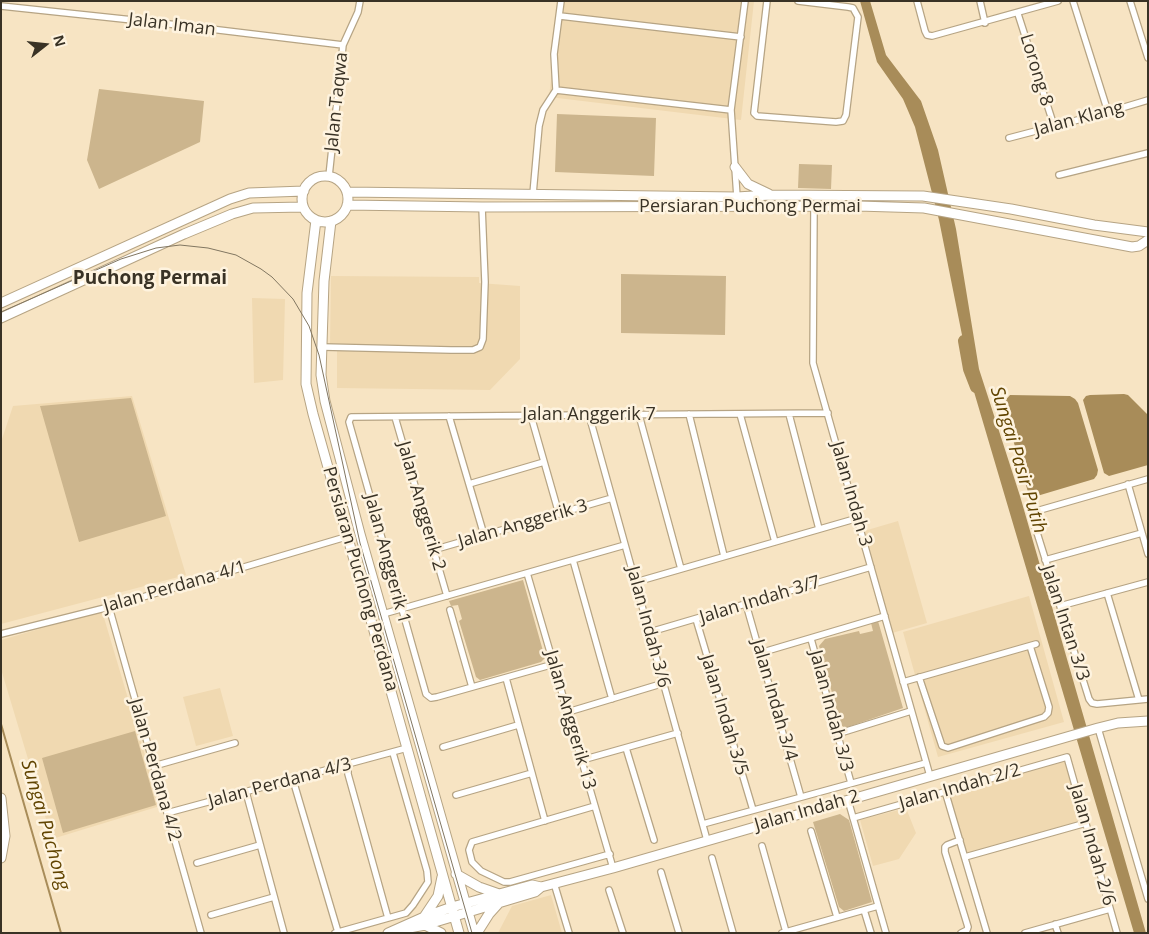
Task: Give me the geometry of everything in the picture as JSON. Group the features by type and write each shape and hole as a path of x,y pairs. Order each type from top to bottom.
{"street":[{"name":"Jalan Taqwa","path":"329,176 343,45 358,12 360,1"},
{"path":"533,194 539,126 543,110 556,90 554,54 561,1"},
{"path":"737,197 731,110 745,1"},
{"path":"767,1 754,113 757,116 843,121 846,115 858,17 853,8 798,1"},
{"path":"917,1 927,35 932,36 1018,14 1055,2"},
{"path":"980,1 985,23"},
{"path":"1073,1 1108,112"},
{"path":"1130,1 1148,58"},
{"name":"Jalan Iman","path":"1,6 343,45"},
{"name":"Lorong 8","path":"1018,14 1054,126"},
{"path":"560,16 741,37"},
{"path":"556,90 731,110"},
{"name":"Jalan Klang","path":"1010,138 1148,100"},
{"path":"1059,175 1148,153"},
{"path":"735,167 748,184 775,195 797,199 814,207 820,201 846,196"},
{"path":"329,176 340,182 347,192 347,205 341,215 331,221 316,220 303,207 304,192 311,181 316,178 329,176"},
{"path":"1,303 230,199 249,193 304,192"},
{"name":"Persiaran Puchong Permai","path":"347,192 737,197 775,195 931,197 1011,209 1094,225 1148,232"},
{"path":"714,207 737,197 770,207"},
{"name":"Persiaran Puchong Permai","path":"347,205 482,207 858,206 924,208 1132,246 1139,246 1148,240"},
{"path":"1,318 232,214 253,208 303,207"},
{"path":"323,347 473,350 480,347 483,340 485,282 482,207"},
{"name":"Jalan Indah 3","path":"814,207 813,363 930,776"},
{"name":"Persiaran Puchong Perdana","path":"316,220 307,293 306,384 459,933"},
{"name":"Persiaran Puchong Perdana","path":"331,221 324,281 321,376 325,401 456,874 476,933"},
{"name":"Jalan Anggerik 7","path":"351,417 828,413"},
{"path":"689,414 724,556"},
{"path":"740,414 775,542"},
{"path":"789,414 819,529"},
{"name":"Jalan Indah 3/6","path":"589,415 707,840"},
{"path":"639,415 681,569"},
{"path":"449,416 484,535"},
{"path":"531,416 559,514"},
{"name":"Jalan Anggerik 1","path":"351,417 349,422 400,609 426,694 431,698 472,687"},
{"name":"Jalan Anggerik 2","path":"395,417 447,596"},
{"path":"469,484 544,462"},
{"name":"Jalan Intan 3/3","path":"1148,479 1040,510 1034,523 1089,699 1092,703 1097,704 1148,699"},
{"path":"1128,484 1148,554"},
{"name":"Jalan Anggerik 3","path":"433,550 612,498"},
{"path":"636,582 858,518"},
{"path":"1045,560 1142,533"},
{"name":"Jalan Perdana 4/1","path":"1,634 108,607 349,536"},
{"path":"383,614 625,545"},
{"path":"573,560 612,699"},
{"name":"Jalan Indah 3/7","path":"650,632 871,567"},
{"name":"Jalan Anggerik 13","path":"527,573 614,868"},
{"path":"1060,606 1148,582"},
{"path":"1107,593 1139,700"},
{"name":"Jalan Indah 3/4","path":"746,604 801,797"},
{"name":"Jalan Perdana 4/2","path":"108,607 201,933"},
{"path":"450,610 472,687 554,664"},
{"path":"760,653 885,616"},
{"name":"Jalan Indah 3/5","path":"696,619 753,810"},
{"name":"Jalan Indah 3/3","path":"811,639 851,783"},
{"path":"903,682 1033,645 1050,707 1044,717 948,748 942,746 919,678"},
{"path":"506,678 545,821"},
{"path":"568,712 664,684"},
{"path":"837,734 911,711"},
{"name":"Jalan Indah 2","path":"466,908 500,898 535,892 541,887 554,883 614,868 1094,730 1118,724 1148,721"},
{"path":"443,747 518,725"},
{"path":"1094,730 1148,899"},
{"path":"582,760 678,733"},
{"path":"154,766 235,743"},
{"name":"Jalan Perdana 4/3","path":"167,813 407,748"},
{"path":"626,748 654,840"},
{"path":"293,780 336,932 388,918 406,912 414,905 428,882 427,871 393,752"},
{"name":"Jalan Indah 2/2","path":"853,818 1067,757"},
{"name":"Jalan Indah 2/6","path":"1067,757 1117,933"},
{"path":"703,824 926,763"},
{"path":"348,764 348,774 388,918"},
{"path":"456,795 532,773"},
{"path":"946,791 987,933"},
{"path":"246,792 284,933"},
{"path":"1,798 5,836 1,858"},
{"path":"848,800 886,933"},
{"path":"595,806 472,842 469,850 472,862 481,871 504,882 510,882 610,854"},
{"path":"965,858 1086,823"},
{"path":"812,831 837,917"},
{"path":"960,840 945,847 945,852 968,927 967,930 961,933"},
{"path":"198,863 260,845"},
{"path":"762,846 784,932 878,906"},
{"path":"712,858 733,933"},
{"path":"424,921 438,896 442,872"},
{"path":"661,872 679,933"},
{"path":"456,874 500,898 476,933"},
{"path":"554,883 568,933"},
{"path":"610,890 623,933"},
{"path":"211,915 274,896"},
{"path":"391,932 424,921 452,907 466,908"},
{"path":"424,921 454,916 466,908"},
{"path":"1025,933 1110,908"},
{"path":"864,910 870,933"},
{"path":"424,921 442,933"},
{"path":"1055,924 1058,933"}],"shaded area":[{"path":"560,1 754,1 741,120 549,97"},
{"path":"860,1 870,1 886,55 921,101 938,150 956,229 979,369 1020,496 1146,933 1134,933 972,385 939,220 915,127 903,99 877,62"},
{"path":"99,89 204,101 200,142 99,189 87,160"},
{"path":"557,114 656,118 654,176 555,172"},
{"path":"799,164 832,165 831,189 798,188"},
{"path":"621,274 726,276 725,335 621,333"},
{"path":"331,276 479,277 479,283 520,286 520,359 490,390 337,388 337,345 330,345"},
{"path":"252,298 285,299 283,380 254,383"},
{"path":"1010,395 1070,396 1075,399 1078,403 1098,470 1094,479 1037,496 1033,496 1028,492 1003,403"},
{"path":"1090,395 1128,395 1147,414 1148,465 1109,476 1104,473 1083,400 1086,396"},
{"path":"132,396 186,575 1,624 1,442 13,406"},
{"path":"131,398 166,516 79,542 40,406"},
{"path":"898,521 927,623 892,633 864,531"},
{"path":"523,580 545,658 541,662 480,680 476,677 459,621 462,619 458,605 451,606 449,601"},
{"path":"1029,596 1064,722 938,757 903,632"},
{"path":"102,611 160,806 52,839 1,669 1,640"},
{"path":"878,621 903,708 845,728 841,725 819,646 825,639 859,631 860,634 873,631 871,623"},
{"path":"220,688 233,736 196,746 183,697"},
{"path":"135,731 156,805 63,833 42,758"},
{"path":"1066,760 1083,821 967,854 948,793"},
{"path":"906,808 916,833 899,859 873,866 860,820"},
{"path":"840,814 849,820 872,902 844,911 839,907 813,822"},
{"path":"551,895 562,933 498,933 512,906"}],"waterway":[{"name":"Sungai Pasir Putih","path":"964,341 969,369 976,387"},
{"name":"Sungai Puchong","path":"1,724 61,933"}],"tram line":[{"path":"1,312 121,259 156,248 180,245 208,248 236,255 272,277 293,299 309,326 319,355 360,543 472,933"}],"district":[{"name":"Puchong Permai","path":"150,279"}]}
